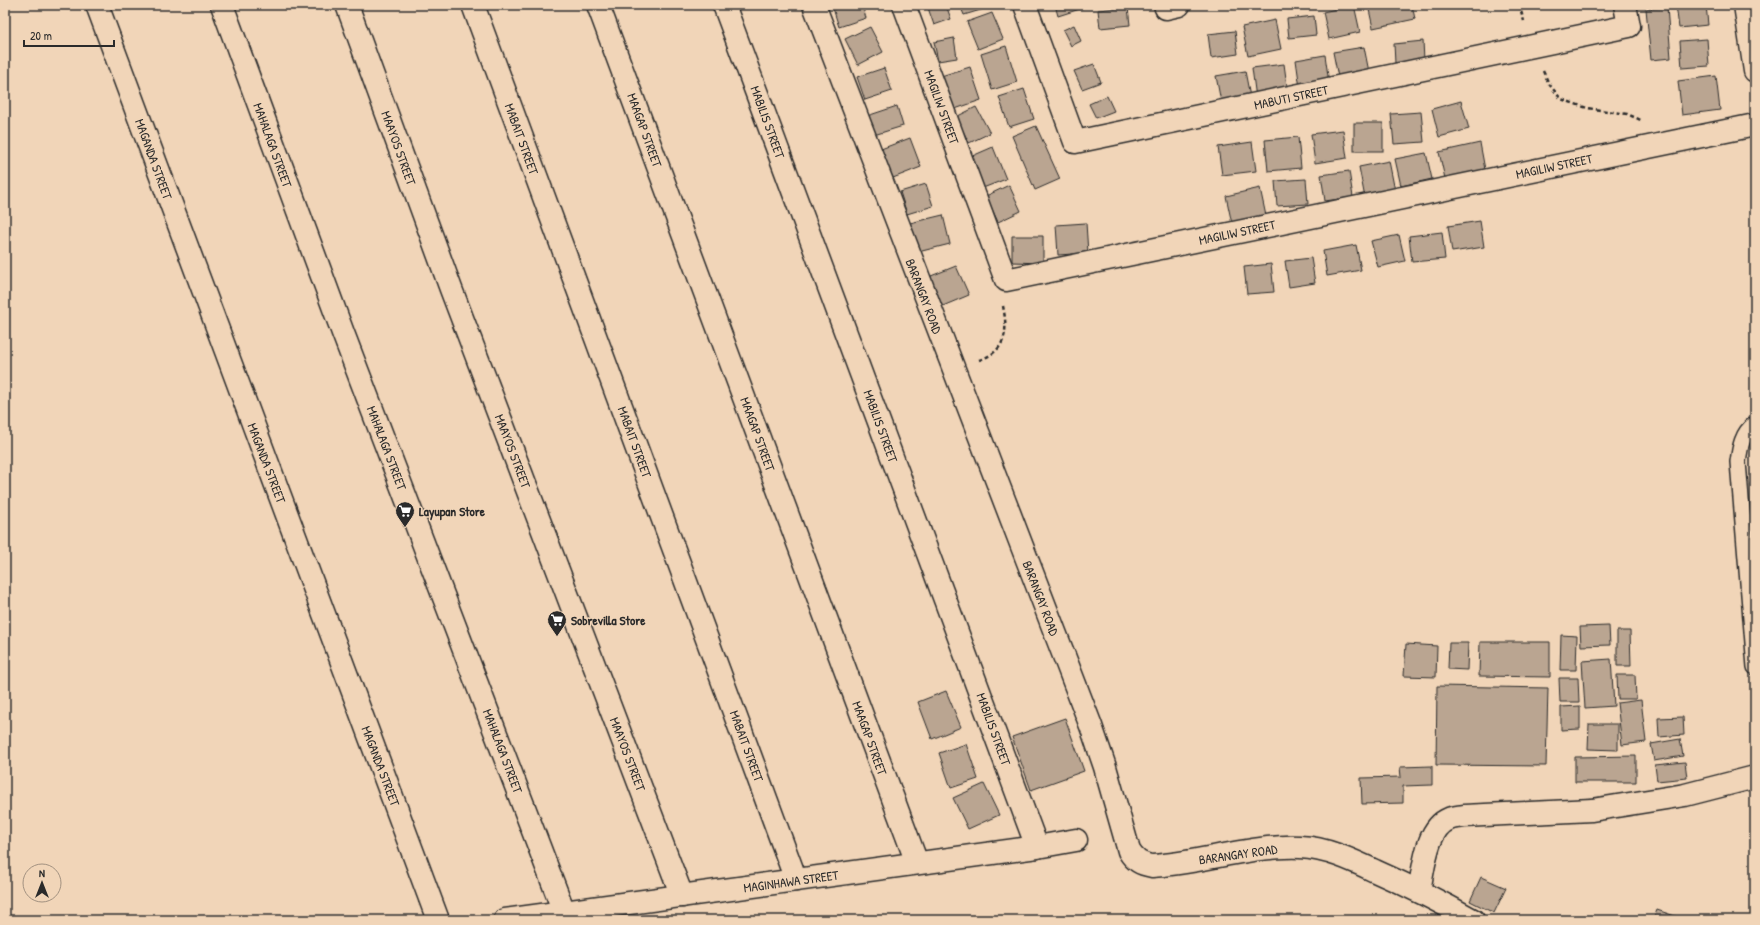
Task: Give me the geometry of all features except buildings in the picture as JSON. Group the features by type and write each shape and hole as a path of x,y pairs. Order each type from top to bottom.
{"street":[{"name":"MAGANDA STREET","path":"97,5 438,920"},
{"name":"MAHALAGA STREET","path":"222,5 343,333 564,912"},
{"name":"MAAYOS STREET","path":"347,5 451,289 682,896"},
{"name":"MABAIT STREET","path":"473,5 796,880"},
{"name":"MAAGAP STREET","path":"598,5 917,864"},
{"name":"MABILIS STREET","path":"724,5 1037,847"},
{"name":"BARANGAY ROAD","path":"814,5 952,369 1091,726 1128,845 1134,858 1141,864 1165,866 1272,848 1301,847 1324,851 1350,860 1419,890 1473,920"},
{"name":"MAGILIW STREET","path":"904,5 1006,280 1755,125"},
{"name":"MABUTI STREET","path":"1025,5 1075,142 1629,26 1625,5"},
{"path":"1165,5 1166,8 1180,5"},
{"path":"1745,5 1755,71"},
{"path":"1419,890 1430,838 1438,827 1449,819 1464,816 1592,810 1685,795 1755,777"},
{"name":"MAGINHAWA STREET","path":"505,920 917,864 1076,840"}],"lane":[{"path":"1755,424 1748,429 1740,445 1738,462 1755,667"}],"path":[{"path":"1519,5 1533,46 1549,84 1561,99 1587,108 1627,114 1642,120 1652,130 1660,144"},
{"path":"952,369 987,357 999,349 1005,336 1006,319 1002,294 1006,280"}],"place":[{"name":"Layupan Store","path":"405,528"},
{"name":"Sobrevilla Store","path":"557,637"}]}
